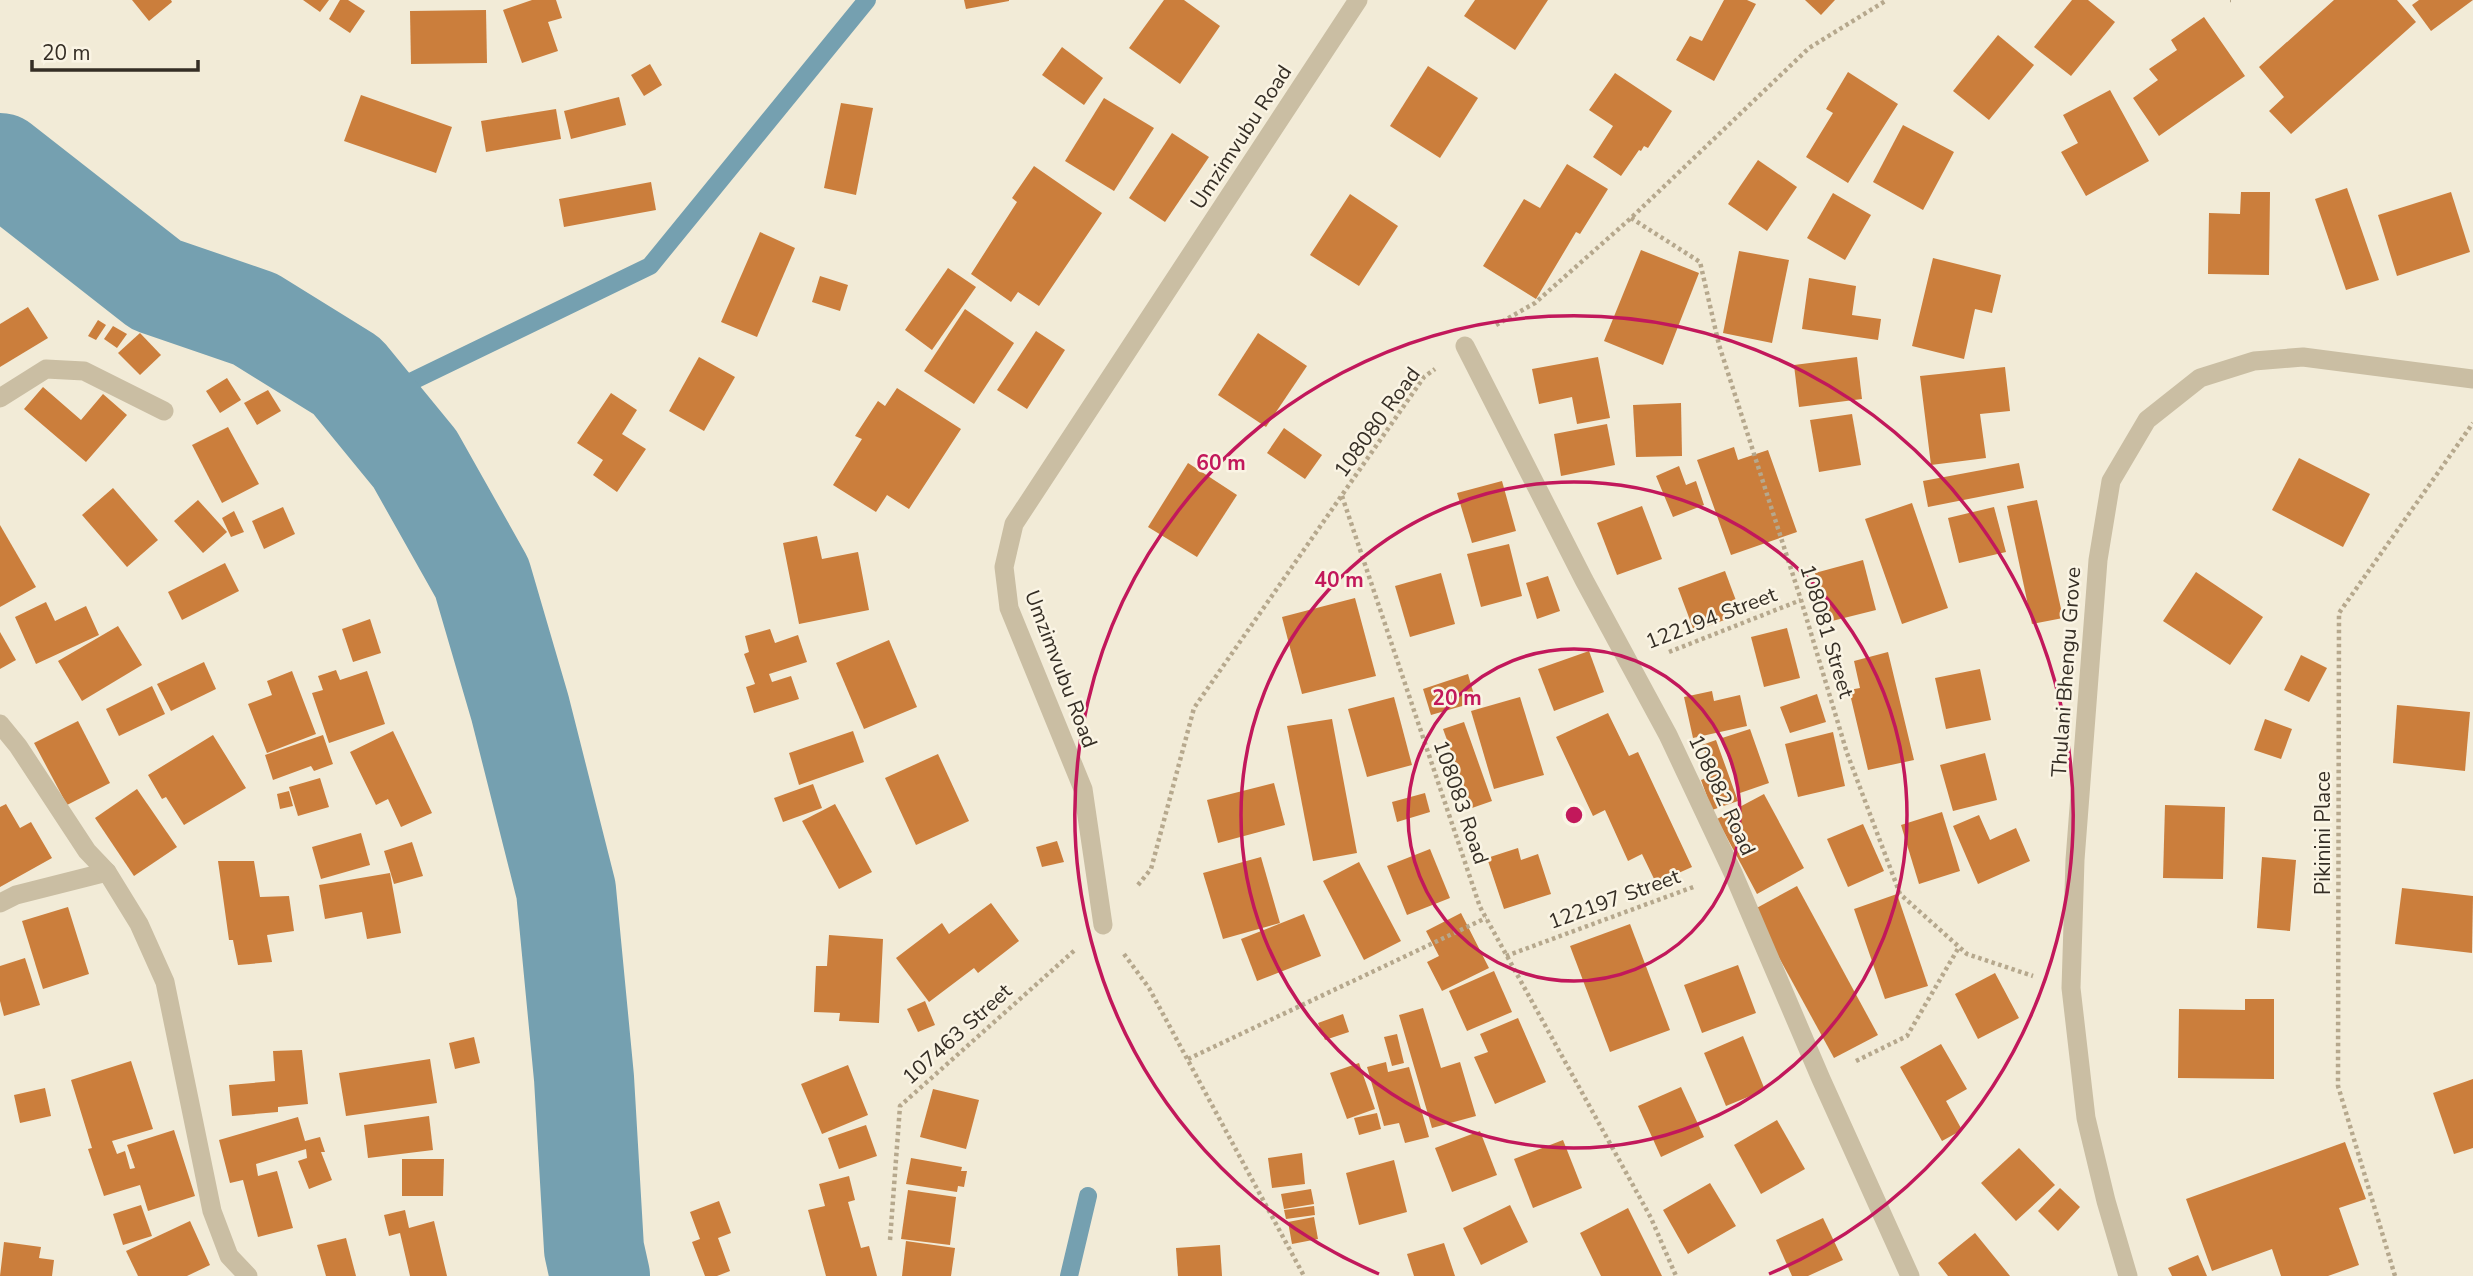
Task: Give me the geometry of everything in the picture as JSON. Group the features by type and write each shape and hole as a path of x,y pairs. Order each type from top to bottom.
{"street":[{"name":"Umzimvubu Road","path":"1103,925 1083,789 1009,608 1004,567 1014,524 1358,0"},
{"name":"108082 Road","path":"1465,346 1584,580 1668,735 1733,873 1821,1079 1910,1276"},
{"name":"Thulani Bhengu Grove","path":"2128,1276 2086,1118 2071,988 2074,860 2098,561 2110,481 2147,420 2200,378 2254,361 2303,357 2473,379"},
{"path":"0,398 46,369 84,371 163,411"},
{"path":"0,724 18,746 87,851 107,872 139,924 165,982 212,1211 229,1256 248,1276"},
{"path":"0,903 16,895 107,872"}],"path":[{"name":"108080 Road","path":"1103,925 1152,869 1194,709 1424,377 1465,346 1535,303 1631,218 1810,48 1887,0"},
{"name":"108081 Street","path":"1631,218 1700,262 1719,345 1847,753 1900,894 1967,954 2071,988"},
{"name":"Pikinini Place","path":"2395,1276 2338,1086 2339,613 2473,424"},
{"name":"108083 Road","path":"1342,496 1480,907 1651,1218 1676,1276"},
{"name":"122194 Street","path":"1632,666 1801,600"},
{"name":"122197 Street","path":"1506,956 1733,873"},
{"path":"1188,1059 1486,918"},
{"path":"1103,925 1149,988 1304,1276"},
{"name":"107463 Street","path":"890,1240 900,1106 1103,925"},
{"path":"1821,1079 1908,1036 1959,947"}],"building":[{"path":"132,0 171,0 172,2 149,21"},
{"path":"303,0 329,0 320,12"},
{"path":"340,0 348,0 365,11 350,33 329,19"},
{"path":"532,0 556,0 562,18 548,22 558,51 522,63 503,10"},
{"path":"964,0 1009,0 1009,1 966,9"},
{"path":"1164,0 1184,0 1220,26 1180,84 1129,48"},
{"path":"1475,0 1548,0 1515,50 1464,16"},
{"path":"1724,0 1747,0 1756,4 1714,81 1676,60 1690,36 1702,41"},
{"path":"1805,0 1835,0 1821,15"},
{"path":"2072,0 2088,0 2115,22 2071,76 2034,47"},
{"path":"2334,0 2397,0 2416,22 2291,134 2269,111 2284,97 2259,67"},
{"path":"2419,0 2473,0 2431,31 2412,5"},
{"path":"486,10 487,63 411,64 410,11"},
{"path":"2204,17 2245,76 2159,136 2133,98 2158,80 2149,69 2177,50 2171,40"},
{"path":"1998,35 2034,65 1989,120 1953,91"},
{"path":"1062,47 1103,78 1084,105 1042,75"},
{"path":"650,64 662,85 644,96 631,75"},
{"path":"1428,66 1478,98 1440,158 1390,126"},
{"path":"1848,72 1898,104 1848,183 1806,157 1833,113 1826,109"},
{"path":"1615,73 1672,111 1648,148 1644,146 1639,150 1621,176 1593,157 1613,126 1589,110"},
{"path":"2110,90 2149,161 2086,196 2061,152 2078,143 2063,115"},
{"path":"361,95 452,127 436,173 344,141"},
{"path":"619,97 626,125 571,139 564,111"},
{"path":"1104,98 1154,128 1114,191 1065,161"},
{"path":"841,103 873,108 856,195 824,188"},
{"path":"556,109 561,139 486,152 481,121"},
{"path":"1903,125 1954,152 1923,210 1873,182"},
{"path":"1172,133 1209,157 1165,222 1129,198"},
{"path":"1758,160 1797,187 1767,231 1728,204"},
{"path":"1567,164 1608,189 1580,234 1576,232 1536,299 1483,266 1524,199 1540,208"},
{"path":"1034,166 1102,213 1039,306 1018,292 1011,302 971,274 1017,202 1012,198"},
{"path":"651,182 656,210 564,227 559,199"},
{"path":"2347,188 2379,280 2346,290 2315,199"},
{"path":"2241,192 2270,192 2269,275 2208,274 2209,213 2240,214"},
{"path":"2451,192 2470,252 2397,276 2378,215"},
{"path":"1833,193 1871,215 1845,260 1807,238"},
{"path":"1350,194 1398,226 1359,286 1310,255"},
{"path":"760,232 795,248 757,337 721,322"},
{"path":"1641,250 1699,273 1663,365 1604,341"},
{"path":"1739,251 1789,260 1772,343 1723,333"},
{"path":"1933,258 2001,275 1992,313 1975,309 1964,359 1912,346"},
{"path":"948,268 976,287 932,350 905,330"},
{"path":"820,276 848,285 840,311 812,302"},
{"path":"1809,278 1856,286 1852,315 1881,319 1878,340 1802,329"},
{"path":"28,307 48,338 0,367 0,324"},
{"path":"965,309 1014,343 974,404 924,371"},
{"path":"98,320 106,325 96,340 88,336"},
{"path":"113,326 127,334 117,348 104,339"},
{"path":"1036,331 1065,350 1027,409 997,390"},
{"path":"140,333 161,355 140,375 118,353"},
{"path":"1258,333 1307,366 1266,427 1218,395"},
{"path":"699,357 735,377 704,431 669,411"},
{"path":"1598,357 1610,418 1577,424 1572,397 1539,404 1532,369"},
{"path":"1857,357 1862,399 1799,407 1794,365"},
{"path":"2005,367 2010,411 1980,414 1986,458 1931,465 1920,376"},
{"path":"227,378 241,400 220,413 206,391"},
{"path":"43,387 81,420 103,394 127,415 86,462 24,409"},
{"path":"897,388 961,429 909,509 887,495 876,512 833,485 862,439 855,436 878,401 885,406"},
{"path":"268,390 281,411 257,425 244,403"},
{"path":"611,393 637,410 622,434 646,449 617,492 593,475 603,460 577,443"},
{"path":"1681,403 1682,456 1636,457 1633,405"},
{"path":"1852,414 1861,465 1819,472 1810,420"},
{"path":"1607,424 1615,465 1561,476 1554,434"},
{"path":"228,427 259,484 222,503 192,445"},
{"path":"1284,428 1322,455 1305,479 1267,453"},
{"path":"1734,447 1738,460 1768,450 1797,532 1731,555 1697,460"},
{"path":"2299,458 2370,494 2343,547 2272,510"},
{"path":"1188,463 1237,495 1197,557 1148,527"},
{"path":"2019,463 2024,488 1928,507 1923,481"},
{"path":"1679,466 1686,485 1696,481 1704,505 1673,517 1656,476"},
{"path":"1502,481 1516,531 1472,543 1457,493"},
{"path":"113,488 158,540 127,567 82,515"},
{"path":"198,500 227,532 203,553 174,521"},
{"path":"2037,500 2063,618 2032,624 2007,506"},
{"path":"1912,503 1948,608 1902,624 1865,519"},
{"path":"1642,506 1662,559 1617,575 1597,523"},
{"path":"283,507 295,534 264,549 252,521"},
{"path":"1994,507 2006,552 1959,563 1948,518"},
{"path":"234,511 244,532 231,537 222,518"},
{"path":"0,525 36,587 0,607"},
{"path":"817,536 822,559 858,552 869,610 799,624 783,543"},
{"path":"1509,544 1522,596 1481,607 1467,554"},
{"path":"1863,560 1876,610 1828,622 1815,573"},
{"path":"225,563 239,591 182,620 168,592"},
{"path":"1725,571 1741,614 1694,631 1678,588"},
{"path":"2196,572 2263,617 2230,665 2163,621"},
{"path":"1441,573 1455,624 1410,637 1395,586"},
{"path":"1548,576 1560,611 1537,619 1526,583"},
{"path":"1355,598 1376,676 1302,694 1282,617"},
{"path":"46,602 55,621 86,606 99,635 36,664 15,617"},
{"path":"370,619 381,653 353,662 342,629"},
{"path":"118,626 142,665 82,701 58,661"},
{"path":"1787,628 1800,678 1764,687 1751,637"},
{"path":"770,629 775,643 798,635 807,662 769,674 772,682 791,676 799,699 754,713 746,687 755,684 744,654 749,652 745,636"},
{"path":"0,632 16,660 0,669"},
{"path":"889,640 917,707 864,729 836,663"},
{"path":"1589,651 1604,692 1554,711 1538,669"},
{"path":"1888,652 1914,760 1868,770 1849,690 1860,688 1854,661"},
{"path":"2301,655 2327,668 2309,702 2284,690"},
{"path":"204,662 216,689 171,711 157,684"},
{"path":"1980,669 1991,720 1946,729 1935,678"},
{"path":"336,670 340,680 367,671 385,724 329,743 312,693 323,690 318,676"},
{"path":"292,671 316,734 267,753 248,704 272,695 267,681"},
{"path":"1468,674 1476,702 1431,715 1423,689"},
{"path":"152,686 165,714 119,736 106,709"},
{"path":"1712,691 1714,701 1740,695 1747,726 1693,738 1684,697"},
{"path":"1817,694 1826,722 1790,733 1780,707"},
{"path":"1394,697 1412,765 1367,777 1348,709"},
{"path":"1520,697 1544,775 1494,789 1471,711"},
{"path":"2397,705 2470,712 2465,771 2393,763"},
{"path":"1608,713 1629,756 1638,752 1692,867 1656,883 1642,854 1628,861 1605,810 1593,816 1556,737"},
{"path":"1332,719 1357,853 1313,861 1287,726"},
{"path":"2265,719 2292,729 2281,759 2254,750"},
{"path":"78,721 110,783 67,805 34,743"},
{"path":"1464,722 1492,801 1472,808 1443,729"},
{"path":"1750,729 1769,783 1740,793 1722,738"},
{"path":"393,731 432,813 401,827 388,799 376,805 350,752"},
{"path":"853,731 864,762 799,785 789,753"},
{"path":"1833,732 1845,786 1798,797 1785,744"},
{"path":"213,735 246,788 184,825 166,797 162,799 148,775"},
{"path":"323,735 333,764 314,771 311,766 273,780 265,755"},
{"path":"1716,740 1738,801 1712,810 1701,780 1713,775 1702,745"},
{"path":"1985,753 1997,800 1953,811 1940,765"},
{"path":"938,754 969,821 916,845 885,778"},
{"path":"320,778 329,807 298,816 289,787"},
{"path":"1274,783 1285,825 1218,843 1207,800"},
{"path":"813,784 822,808 783,822 774,798"},
{"path":"137,789 177,847 134,876 95,818"},
{"path":"289,791 293,806 280,809 277,794"},
{"path":"1425,793 1430,812 1397,822 1392,802"},
{"path":"1764,794 1804,868 1757,894 1717,819"},
{"path":"6,804 20,828 31,822 52,858 0,887 0,807"},
{"path":"835,804 872,872 839,889 802,821"},
{"path":"2165,805 2225,807 2223,879 2163,878"},
{"path":"1942,812 1960,871 1919,884 1901,825"},
{"path":"1979,815 1990,840 2016,828 2030,861 1978,884 1953,826"},
{"path":"1863,824 1884,871 1848,887 1827,839"},
{"path":"361,833 370,865 321,879 312,847"},
{"path":"1057,841 1064,862 1042,867 1036,847"},
{"path":"412,842 423,876 394,884 384,851"},
{"path":"1518,848 1521,860 1538,854 1551,894 1504,909 1487,858"},
{"path":"1430,849 1450,898 1407,915 1387,866"},
{"path":"1261,857 1280,923 1223,939 1203,873"},
{"path":"2262,857 2296,860 2290,931 2257,928"},
{"path":"218,861 254,861 260,897 289,896 294,931 267,935 272,962 238,965 233,940 229,940"},
{"path":"1359,862 1401,941 1364,960 1323,881"},
{"path":"390,873 401,933 367,939 362,912 325,919 319,885"},
{"path":"1797,886 1878,1035 1834,1058 1753,910"},
{"path":"2402,888 2473,896 2472,953 2395,944"},
{"path":"1897,894 1928,986 1885,999 1854,909"},
{"path":"991,903 1019,941 978,973 974,968 929,1002 896,958 942,923 949,934"},
{"path":"68,907 89,974 43,989 22,921"},
{"path":"1461,913 1489,968 1442,991 1427,962 1439,956 1426,931"},
{"path":"1304,914 1321,956 1257,981 1241,939"},
{"path":"1630,924 1670,1030 1610,1052 1570,946"},
{"path":"829,935 883,939 879,1023 839,1021 840,1013 814,1012 816,966 827,966"},
{"path":"25,958 40,1005 4,1016 0,1001 0,966"},
{"path":"1738,965 1756,1013 1702,1033 1684,985"},
{"path":"1494,971 1512,1012 1467,1031 1449,991"},
{"path":"1995,973 2019,1018 1978,1039 1955,994"},
{"path":"2245,999 2274,999 2274,1079 2178,1078 2179,1009 2245,1010"},
{"path":"925,1001 935,1025 918,1032 907,1009"},
{"path":"1423,1008 1441,1068 1460,1062 1476,1116 1432,1128 1399,1015"},
{"path":"1343,1014 1349,1032 1325,1040 1318,1023"},
{"path":"1518,1018 1546,1082 1495,1104 1474,1057 1488,1052 1480,1034"},
{"path":"1397,1034 1404,1063 1392,1066 1384,1037"},
{"path":"1743,1036 1765,1090 1726,1106 1704,1053"},
{"path":"474,1037 480,1063 455,1069 449,1043"},
{"path":"1941,1044 1967,1089 1946,1101 1962,1130 1942,1141 1900,1067"},
{"path":"302,1050 308,1104 278,1107 278,1112 232,1116 229,1085 275,1081 273,1051"},
{"path":"430,1059 437,1103 346,1116 339,1073"},
{"path":"131,1061 153,1129 112,1141 117,1154 125,1151 130,1169 135,1168 127,1145 174,1130 195,1196 148,1211 140,1185 104,1196 88,1149 92,1148 71,1080"},
{"path":"1386,1062 1388,1072 1409,1067 1429,1137 1405,1143 1399,1123 1384,1126 1367,1067"},
{"path":"1359,1063 1375,1109 1347,1119 1330,1073"},
{"path":"848,1065 868,1115 822,1134 801,1084"},
{"path":"2473,1079 2473,1148 2454,1154 2433,1093"},
{"path":"1681,1087 1704,1137 1661,1157 1638,1106"},
{"path":"45,1088 51,1116 20,1123 14,1095"},
{"path":"933,1089 979,1100 966,1149 920,1137"},
{"path":"1377,1113 1381,1129 1359,1135 1354,1118"},
{"path":"429,1116 433,1150 368,1158 364,1125"},
{"path":"298,1117 305,1141 320,1137 325,1152 321,1152 332,1180 309,1189 298,1161 307,1158 306,1149 256,1164 258,1176 277,1171 293,1228 258,1237 243,1180 230,1183 219,1140"},
{"path":"1777,1120 1805,1169 1761,1194 1734,1145"},
{"path":"866,1125 877,1156 839,1169 828,1138"},
{"path":"1480,1131 1497,1175 1452,1192 1435,1148"},
{"path":"1563,1140 1582,1188 1533,1208 1514,1159"},
{"path":"2345,1142 2366,1199 2339,1208 2359,1265 2328,1276 2281,1276 2272,1249 2212,1271 2186,1199"},
{"path":"2019,1148 2055,1185 2016,1221 1981,1183"},
{"path":"1302,1153 1305,1184 1272,1188 1268,1158"},
{"path":"911,1158 962,1167 961,1171 967,1171 964,1187 958,1186 957,1192 906,1184"},
{"path":"402,1159 444,1159 443,1196 402,1196"},
{"path":"1394,1160 1407,1212 1359,1225 1346,1173"},
{"path":"849,1176 855,1200 848,1202 861,1248 869,1246 877,1276 826,1276 808,1210 825,1206 819,1184"},
{"path":"1710,1183 1736,1226 1688,1254 1663,1210"},
{"path":"2060,1188 2080,1207 2058,1231 2038,1211"},
{"path":"1311,1189 1314,1204 1284,1209 1281,1194"},
{"path":"908,1190 956,1197 950,1245 901,1239"},
{"path":"719,1201 731,1233 718,1238 730,1271 717,1276 705,1276 692,1242 700,1239 690,1212"},
{"path":"141,1205 152,1236 123,1245 113,1214"},
{"path":"1510,1205 1528,1242 1481,1265 1463,1228"},
{"path":"1314,1206 1315,1215 1286,1219 1284,1210"},
{"path":"1628,1208 1662,1276 1601,1276 1580,1233"},
{"path":"405,1210 409,1228 434,1221 447,1276 410,1276 400,1233 389,1236 384,1215"},
{"path":"1314,1217 1318,1239 1292,1244 1288,1222"},
{"path":"1823,1218 1843,1260 1808,1276 1792,1276 1776,1240"},
{"path":"190,1221 210,1265 187,1276 138,1276 126,1251"},
{"path":"1975,1233 2010,1276 1948,1276 1938,1263"},
{"path":"346,1238 356,1276 326,1276 317,1245"},
{"path":"906,1241 955,1248 951,1276 902,1276"},
{"path":"4,1242 41,1247 39,1258 54,1260 52,1276 0,1276"},
{"path":"1444,1243 1455,1276 1414,1276 1407,1254"},
{"path":"1220,1245 1222,1276 1178,1276 1176,1248"},
{"path":"2198,1255 2207,1276 2172,1276 2168,1268"}],"waterway":[{"path":"369,402 650,266 867,0"},
{"path":"0,163 156,285 255,319 347,376 415,459 482,578 520,708 566,890 584,1078 594,1249 600,1276"},
{"path":"1069,1276 1088,1196"}]}
